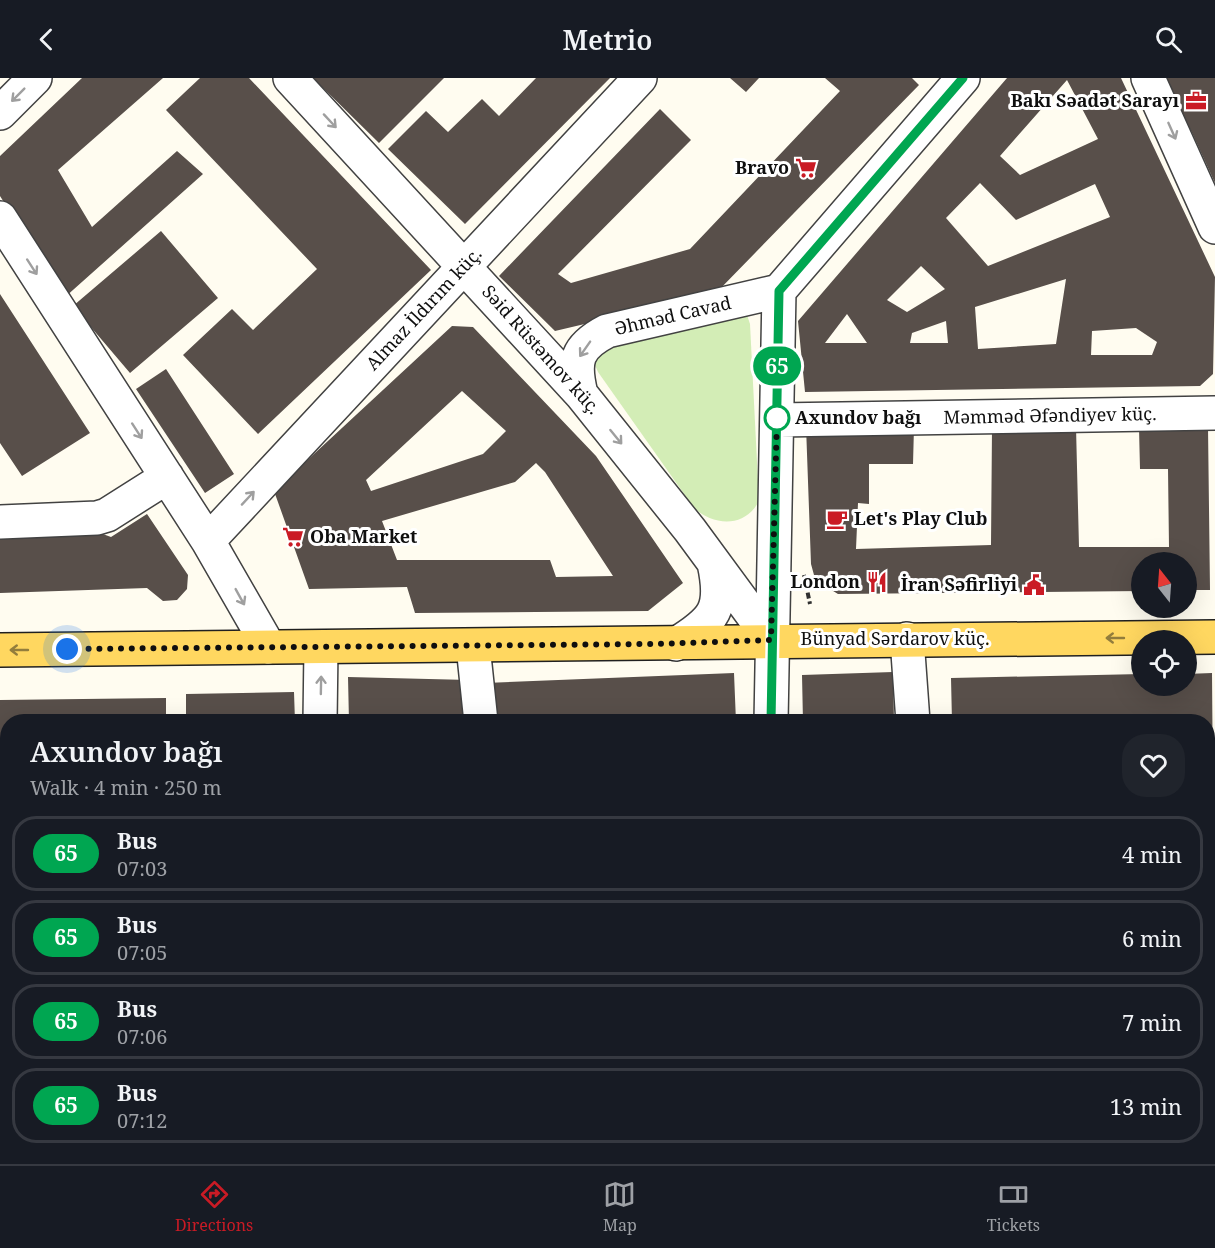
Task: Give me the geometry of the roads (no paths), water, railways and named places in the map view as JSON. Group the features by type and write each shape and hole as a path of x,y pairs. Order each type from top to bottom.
{"main road":[{"name":"Bünyad Sərdarov küç.","path":"0,650 1215,637"}],"street":[{"path":"0,113 35,78"},
{"name":"Səid Rüstəmov küç.","path":"290,78 582,394 713,561 771,640"},
{"name":"Almaz İldırım küç.","path":"208,541 640,78"},
{"path":"1148,78 1215,227"},
{"path":"771,714 779,291 956,81"},
{"path":"0,218 208,541 268,648"},
{"name":"Əhməd Cavad","path":"582,394 576,373 577,361 583,348 592,339 607,331 779,291"},
{"name":"Məmməd Əfəndiyev küç.","path":"777,420 1215,413"},
{"path":"0,522 97,518 107,515 167,477"},
{"path":"676,644 710,620 718,603 719,587 713,561"},
{"path":"907,639 912,714"},
{"path":"473,646 480,714"},
{"path":"320,714 321,648"}],"place":[{"name":"Bakı Səadət Sarayı","path":"1196,101"},
{"name":"Bravo","path":"806,168"},
{"name":"Axundov bağı","path":"777,418"},
{"name":"Let's Play Club","path":"837,519"},
{"name":"Oba Market","path":"293,537"},
{"name":"London","path":"877,582"},
{"name":"İran Səfirliyi","path":"1034,585"}]}
